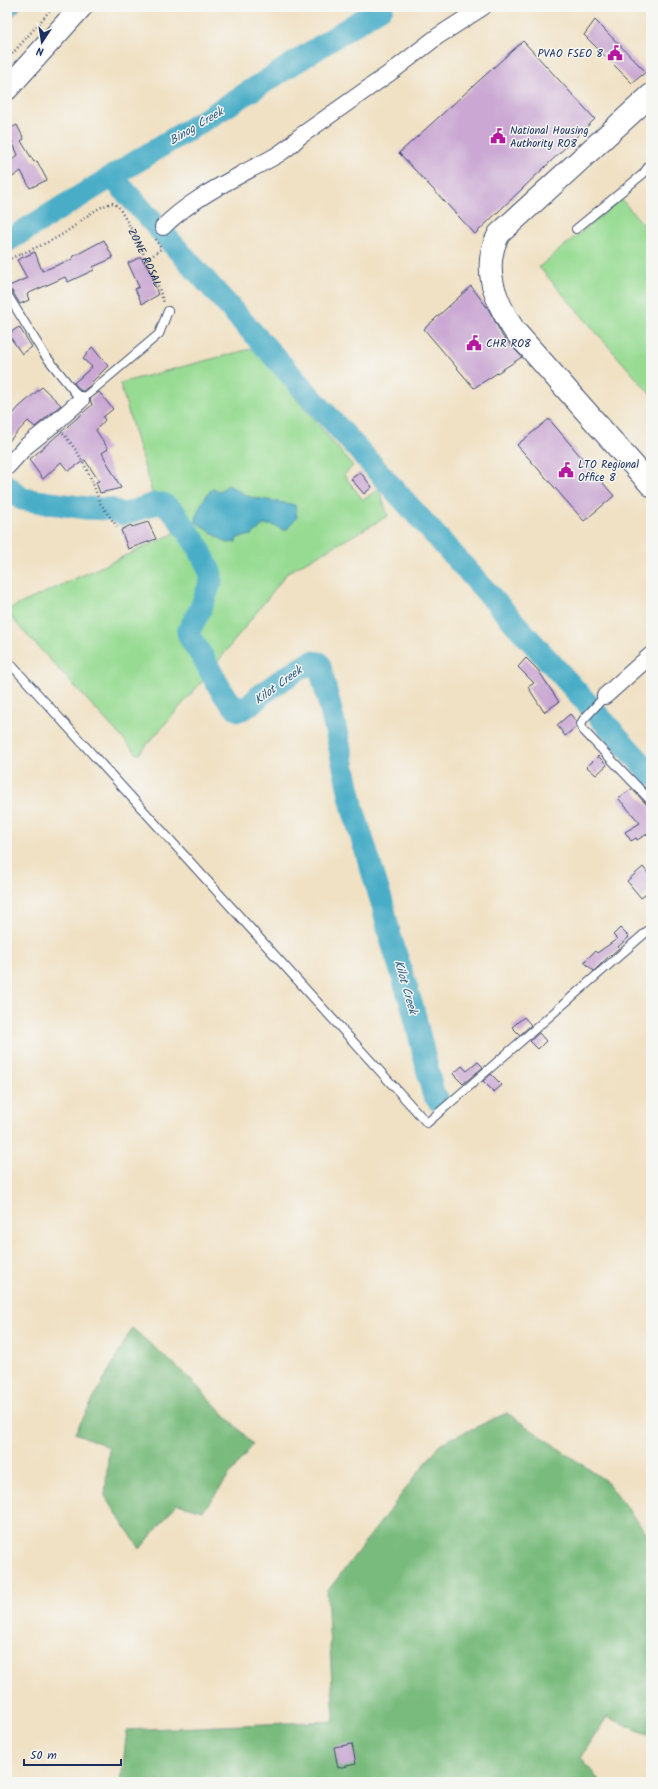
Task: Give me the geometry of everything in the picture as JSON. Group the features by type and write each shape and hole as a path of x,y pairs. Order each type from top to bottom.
{"street":[{"path":"7,90 81,7"},
{"path":"159,231 186,208 240,175 273,159 288,149 299,137 394,70 438,36 483,7"},
{"path":"650,98 499,234 494,244 490,267 491,281 496,296 503,313 514,330 651,485"},
{"path":"7,467 25,447 81,400"},
{"path":"605,696 651,655"}],"lane":[{"path":"576,229 642,174 651,163"},
{"path":"7,294 44,354 81,400 159,334 168,311"},
{"path":"7,660 427,1123 651,928"},
{"path":"605,696 583,720 581,724 583,730 651,801"}],"path":[{"path":"7,60 53,7"},
{"name":"ZONE ROSAL","path":"7,260 43,245 64,234 100,208 112,203 118,206 146,260 168,311"},
{"path":"146,260 161,249 159,231"},
{"path":"55,423 78,453 90,476 100,503 118,528"}],"green space":[{"path":"621,199 651,233 651,395 539,267"},
{"path":"254,348 353,466 344,475 363,500 379,489 388,516 288,572 216,664 198,635 220,578 218,569 207,546 199,534 167,495 153,496 120,383"},
{"path":"179,531 193,553 205,579 180,630 182,641 206,677 138,755 7,613 7,610"},
{"path":"132,1328 186,1375 253,1444 203,1511 177,1504 140,1549 105,1496 109,1447 75,1433"},
{"path":"507,1413 606,1481 651,1539 651,1736 607,1717 581,1757 600,1782 121,1782 127,1730 334,1721 327,1592 441,1443"}],"water":[{"path":"7,7 21,7 7,23"},
{"path":"228,485 250,497 295,505 297,517 286,530 273,525 263,525 252,535 237,538 236,542 227,543 196,522 196,518 201,504 212,489 220,491"}],"building":[{"name":"PVAO FSEO 8","path":"595,20 646,72 632,83 584,35"},
{"name":"National Housing Authority RO8","path":"523,41 595,119 475,234 399,153"},
{"path":"17,125 24,139 21,141 34,162 37,161 47,180 30,188 21,171 7,181 7,164 18,155 7,130"},
{"path":"104,240 113,258 93,267 94,270 68,282 65,277 27,294 29,300 20,304 12,291 7,289 7,287 27,278 17,260 35,252 42,271 73,259 72,257"},
{"path":"141,257 152,275 158,295 142,304 135,289 139,287 128,263"},
{"name":"CHR RO8","path":"471,286 489,310 503,337 522,357 474,388 424,329"},
{"path":"19,327 32,347 22,354 8,334"},
{"path":"92,347 108,366 91,383 92,384 81,391 74,383 92,367 83,359"},
{"path":"42,387 61,405 35,427 28,421 7,443 7,421 19,407"},
{"path":"99,392 113,409 103,417 105,420 96,430 108,449 102,453 121,488 100,493 96,482 99,481 85,460 68,471 61,462 43,479 29,460 92,405 90,399"},
{"name":"LTO Regional Office 8","path":"549,419 614,496 584,521 517,445"},
{"path":"360,472 372,487 364,494 351,479"},
{"path":"148,522 156,539 128,549 121,530 131,525 132,527"},
{"path":"526,658 538,670 559,702 544,712 528,687 534,683 518,667"},
{"path":"570,714 576,721 576,727 565,736 557,725"},
{"path":"598,756 607,765 596,775 587,767"},
{"path":"632,789 647,805 651,806 651,835 649,833 637,840 636,838 631,841 625,832 640,823 618,798"},
{"path":"643,867 651,877 651,890 641,898 627,881"},
{"path":"620,928 629,937 594,971 584,962 595,951 597,953 617,939 613,935"},
{"path":"524,1017 531,1025 520,1035 512,1027"},
{"path":"539,1033 546,1041 538,1049 530,1041"},
{"path":"478,1062 483,1067 463,1084 453,1074 462,1066 467,1071"},
{"path":"491,1074 502,1085 494,1092 483,1081"},
{"path":"352,1744 356,1764 338,1768 334,1747"}],"waterway":[{"name":"Binog Creek","path":"7,241 230,104 382,7"},
{"path":"113,178 651,774"},
{"name":"Kilot Creek","path":"7,486 22,499 86,508 110,509 122,514 154,504 163,504 174,512 199,548 211,574 211,581 200,610 188,632 218,685 233,705 239,710 249,706 262,694 299,669 312,662 319,663 337,735 353,809 413,1009 433,1093 438,1100"}],"place":[{"name":"PVAO FSEO 8","path":"615,53"},
{"name":"National Housing Authority RO8","path":"498,136"},
{"name":"CHR RO8","path":"474,343"},
{"name":"LTO Regional Office 8","path":"566,470"}]}
